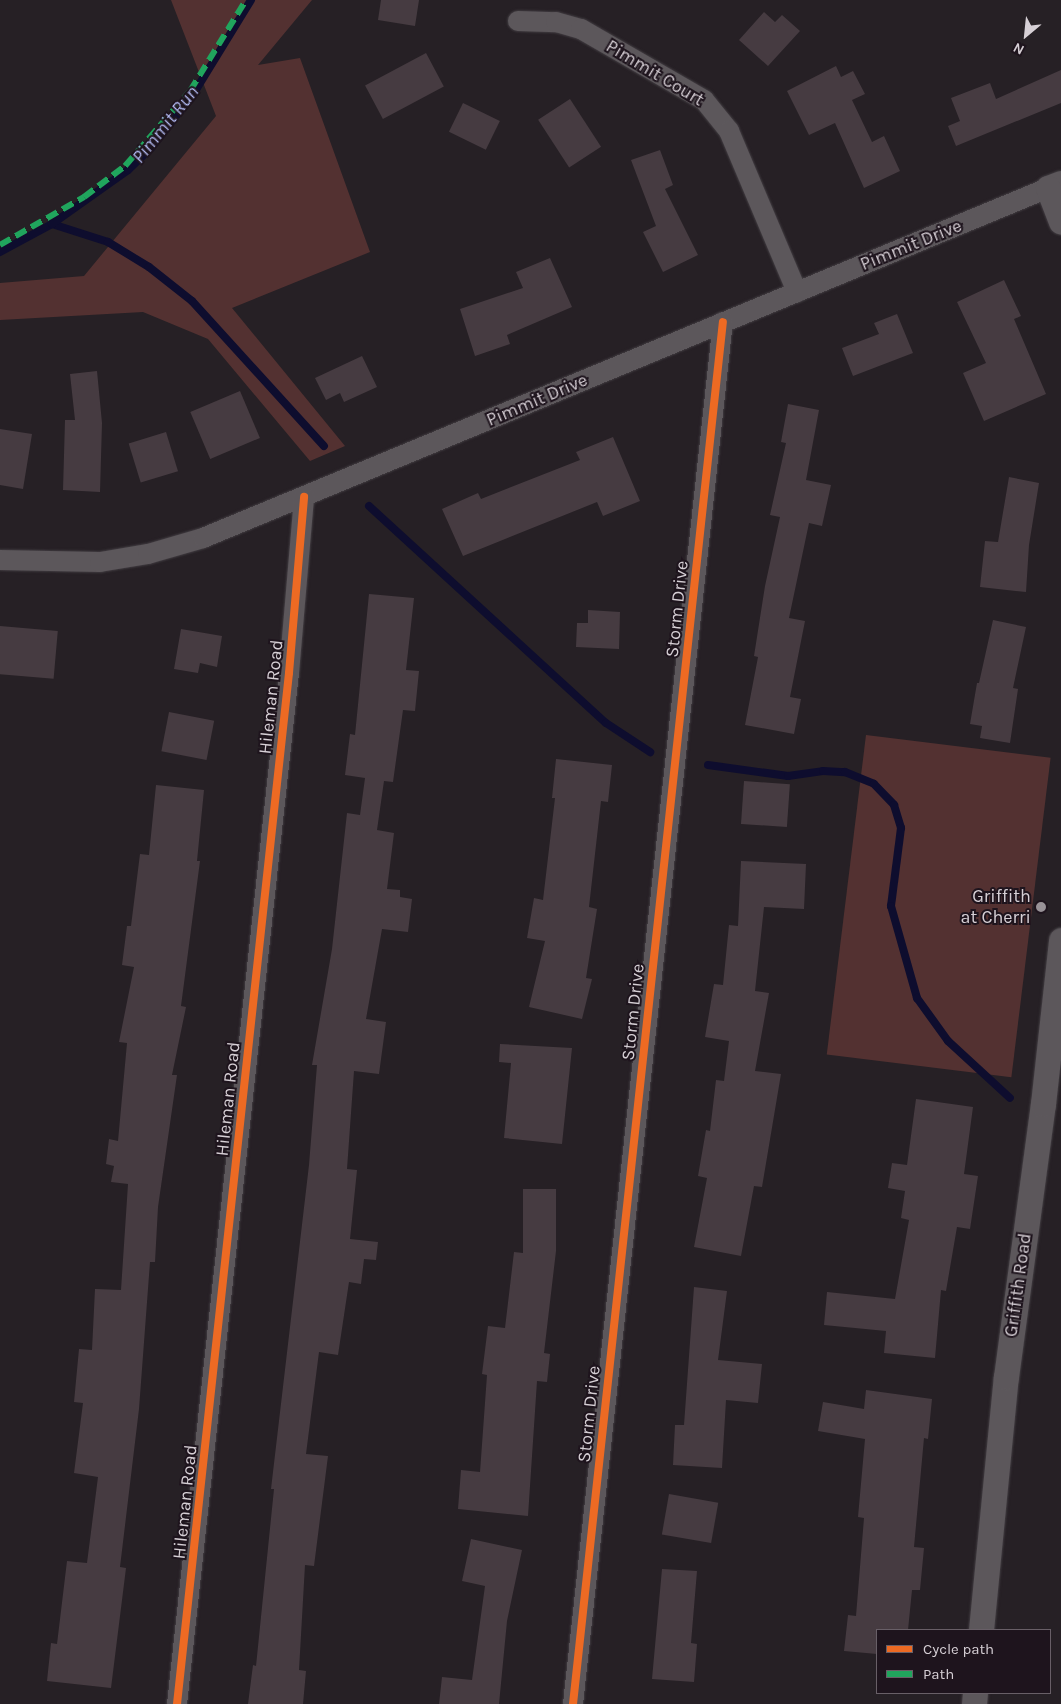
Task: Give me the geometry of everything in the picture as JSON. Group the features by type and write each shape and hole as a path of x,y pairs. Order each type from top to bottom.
{"street":[{"name":"Pimmit Court","path":"518,21 556,22 581,29 704,100 729,131 797,292"},
{"name":"Pimmit Drive","path":"0,560 100,562 148,554 203,538 1054,185"},
{"path":"1054,185 1061,222"},
{"name":"Storm Drive","path":"572,1704 723,322"},
{"name":"Hileman Road","path":"177,1704 289,673 304,497"},
{"name":"Griffith Road","path":"981,1629 1004,1387 1044,1104 1061,940"}],"shaded area":[{"path":"171,0 312,0 258,65 300,58 370,252 232,308 345,446 310,461 208,339 143,312 0,320 0,283 84,276 216,116"},
{"path":"866,735 1051,758 1011,1077 827,1055"}],"building":[{"path":"381,0 419,0 415,26 378,20"},
{"path":"764,12 775,22 782,15 800,31 768,66 739,40"},
{"path":"426,53 444,87 383,119 365,85"},
{"path":"836,66 841,77 853,71 865,94 852,100 872,142 884,136 900,171 864,188 835,123 809,135 787,91"},
{"path":"1061,70 1061,103 956,146 948,126 960,121 951,98 990,83 996,99"},
{"path":"570,99 601,147 569,168 538,120"},
{"path":"463,103 500,121 486,150 449,132"},
{"path":"660,150 673,185 665,189 698,255 663,272 643,232 656,226 631,160"},
{"path":"550,258 572,307 507,335 510,344 475,356 460,309 523,288 516,272"},
{"path":"1004,280 1021,316 1014,319 1046,394 984,421 963,373 986,363 957,302"},
{"path":"897,314 913,353 853,376 842,348 879,334 874,323"},
{"path":"362,356 377,387 344,402 340,393 326,400 315,378"},
{"path":"97,371 102,423 100,492 63,490 65,420 75,420 70,374"},
{"path":"240,391 260,438 210,459 190,412"},
{"path":"788,404 819,410 806,480 831,485 822,526 809,523 789,618 805,621 790,697 801,699 794,734 745,725 758,657 754,656 765,586 780,517 770,515 786,443 781,442"},
{"path":"0,429 32,434 23,489 0,485"},
{"path":"166,432 178,471 141,483 129,443"},
{"path":"613,437 640,501 603,516 597,502 463,556 442,509 478,493 481,499 580,460 576,452"},
{"path":"1009,477 1039,483 1029,545 1026,592 980,587 985,541 998,542"},
{"path":"369,594 414,598 406,670 419,671 415,711 403,710 393,782 384,781 377,830 394,833 387,889 400,890 400,897 412,899 408,932 382,929 366,1019 386,1022 379,1074 354,1071 347,1169 357,1170 350,1239 378,1242 376,1260 364,1259 361,1284 349,1282 338,1355 319,1352 306,1454 328,1456 314,1566 305,1565 299,1670 306,1671 303,1704 248,1704 253,1665 256,1666 274,1489 271,1489 309,1165 317,1065 312,1065 332,949 347,813 360,815 365,778 345,775 350,734 355,735"},
{"path":"588,610 620,612 619,649 576,647 577,623 588,623"},
{"path":"993,620 1026,627 1013,688 1018,689 1010,743 980,738 982,726 970,724 977,683 979,683"},
{"path":"0,626 58,631 54,679 0,674"},
{"path":"181,629 222,636 217,667 200,663 198,673 174,669"},
{"path":"169,712 214,721 207,760 161,751"},
{"path":"556,759 612,765 608,802 601,801 589,907 597,909 586,978 592,979 582,1019 529,1007 545,941 527,938 534,898 543,900 555,798 552,798"},
{"path":"744,781 790,784 787,827 741,824"},
{"path":"156,785 204,790 197,861 200,861 181,1006 186,1007 172,1075 177,1075 158,1207 155,1262 150,1262 139,1409 120,1567 126,1568 111,1688 47,1681 51,1643 57,1644 67,1561 87,1563 98,1477 74,1473 83,1403 74,1402 79,1349 92,1350 95,1289 121,1290 128,1184 111,1182 114,1166 106,1164 109,1139 118,1141 127,1043 119,1042 134,967 122,965 127,926 131,926 140,854 149,855"},
{"path":"741,861 806,864 804,909 764,907 755,991 769,993 755,1071 781,1074 762,1187 754,1186 741,1256 694,1247 707,1178 698,1176 706,1130 710,1131 716,1080 724,1081 729,1041 705,1037 714,984 723,985 729,925 738,926"},
{"path":"500,1044 572,1048 562,1144 504,1138 511,1063 499,1062"},
{"path":"916,1099 973,1107 964,1174 978,1176 970,1229 957,1227 946,1291 941,1290 935,1358 884,1353 886,1331 824,1325 827,1292 895,1299 909,1220 901,1218 905,1191 888,1188 892,1163 907,1165"},
{"path":"523,1189 556,1189 556,1251 544,1353 550,1354 547,1382 537,1381 528,1516 458,1509 461,1470 480,1472 487,1375 482,1374 488,1326 505,1328 514,1252 523,1253"},
{"path":"694,1287 727,1291 718,1360 762,1364 758,1403 726,1400 722,1468 673,1465 675,1425 684,1425"},
{"path":"866,1390 932,1399 928,1439 924,1438 914,1547 924,1548 920,1590 912,1590 908,1629 876,1629 876,1654 844,1651 848,1615 856,1616 864,1518 858,1517 865,1439 818,1431 823,1402 864,1409"},
{"path":"669,1494 718,1503 711,1543 662,1534"},
{"path":"471,1539 522,1550 507,1621 499,1704 439,1704 442,1677 472,1680 485,1586 462,1581"},
{"path":"662,1569 697,1571 691,1643 697,1644 694,1682 652,1679"}],"waterway":[{"name":"Pimmit Run","path":"0,252 52,224 128,170 151,148 194,93 251,0"},
{"path":"52,224 108,242 149,267 192,301 324,446"},
{"path":"369,506 606,723 650,752"},
{"path":"708,765 788,776 823,771 845,772 874,784 894,805 901,828 891,906 917,998 948,1041 1010,1098"}],"marked path":[{"path":"0,245 84,197 125,166 190,91 246,0"}],"cycle path":[{"path":"573,1704 723,322"},
{"path":"177,1704 289,673 304,497"}],"place":[{"name":"Griffith at Cherri","path":"1041,907"}]}
